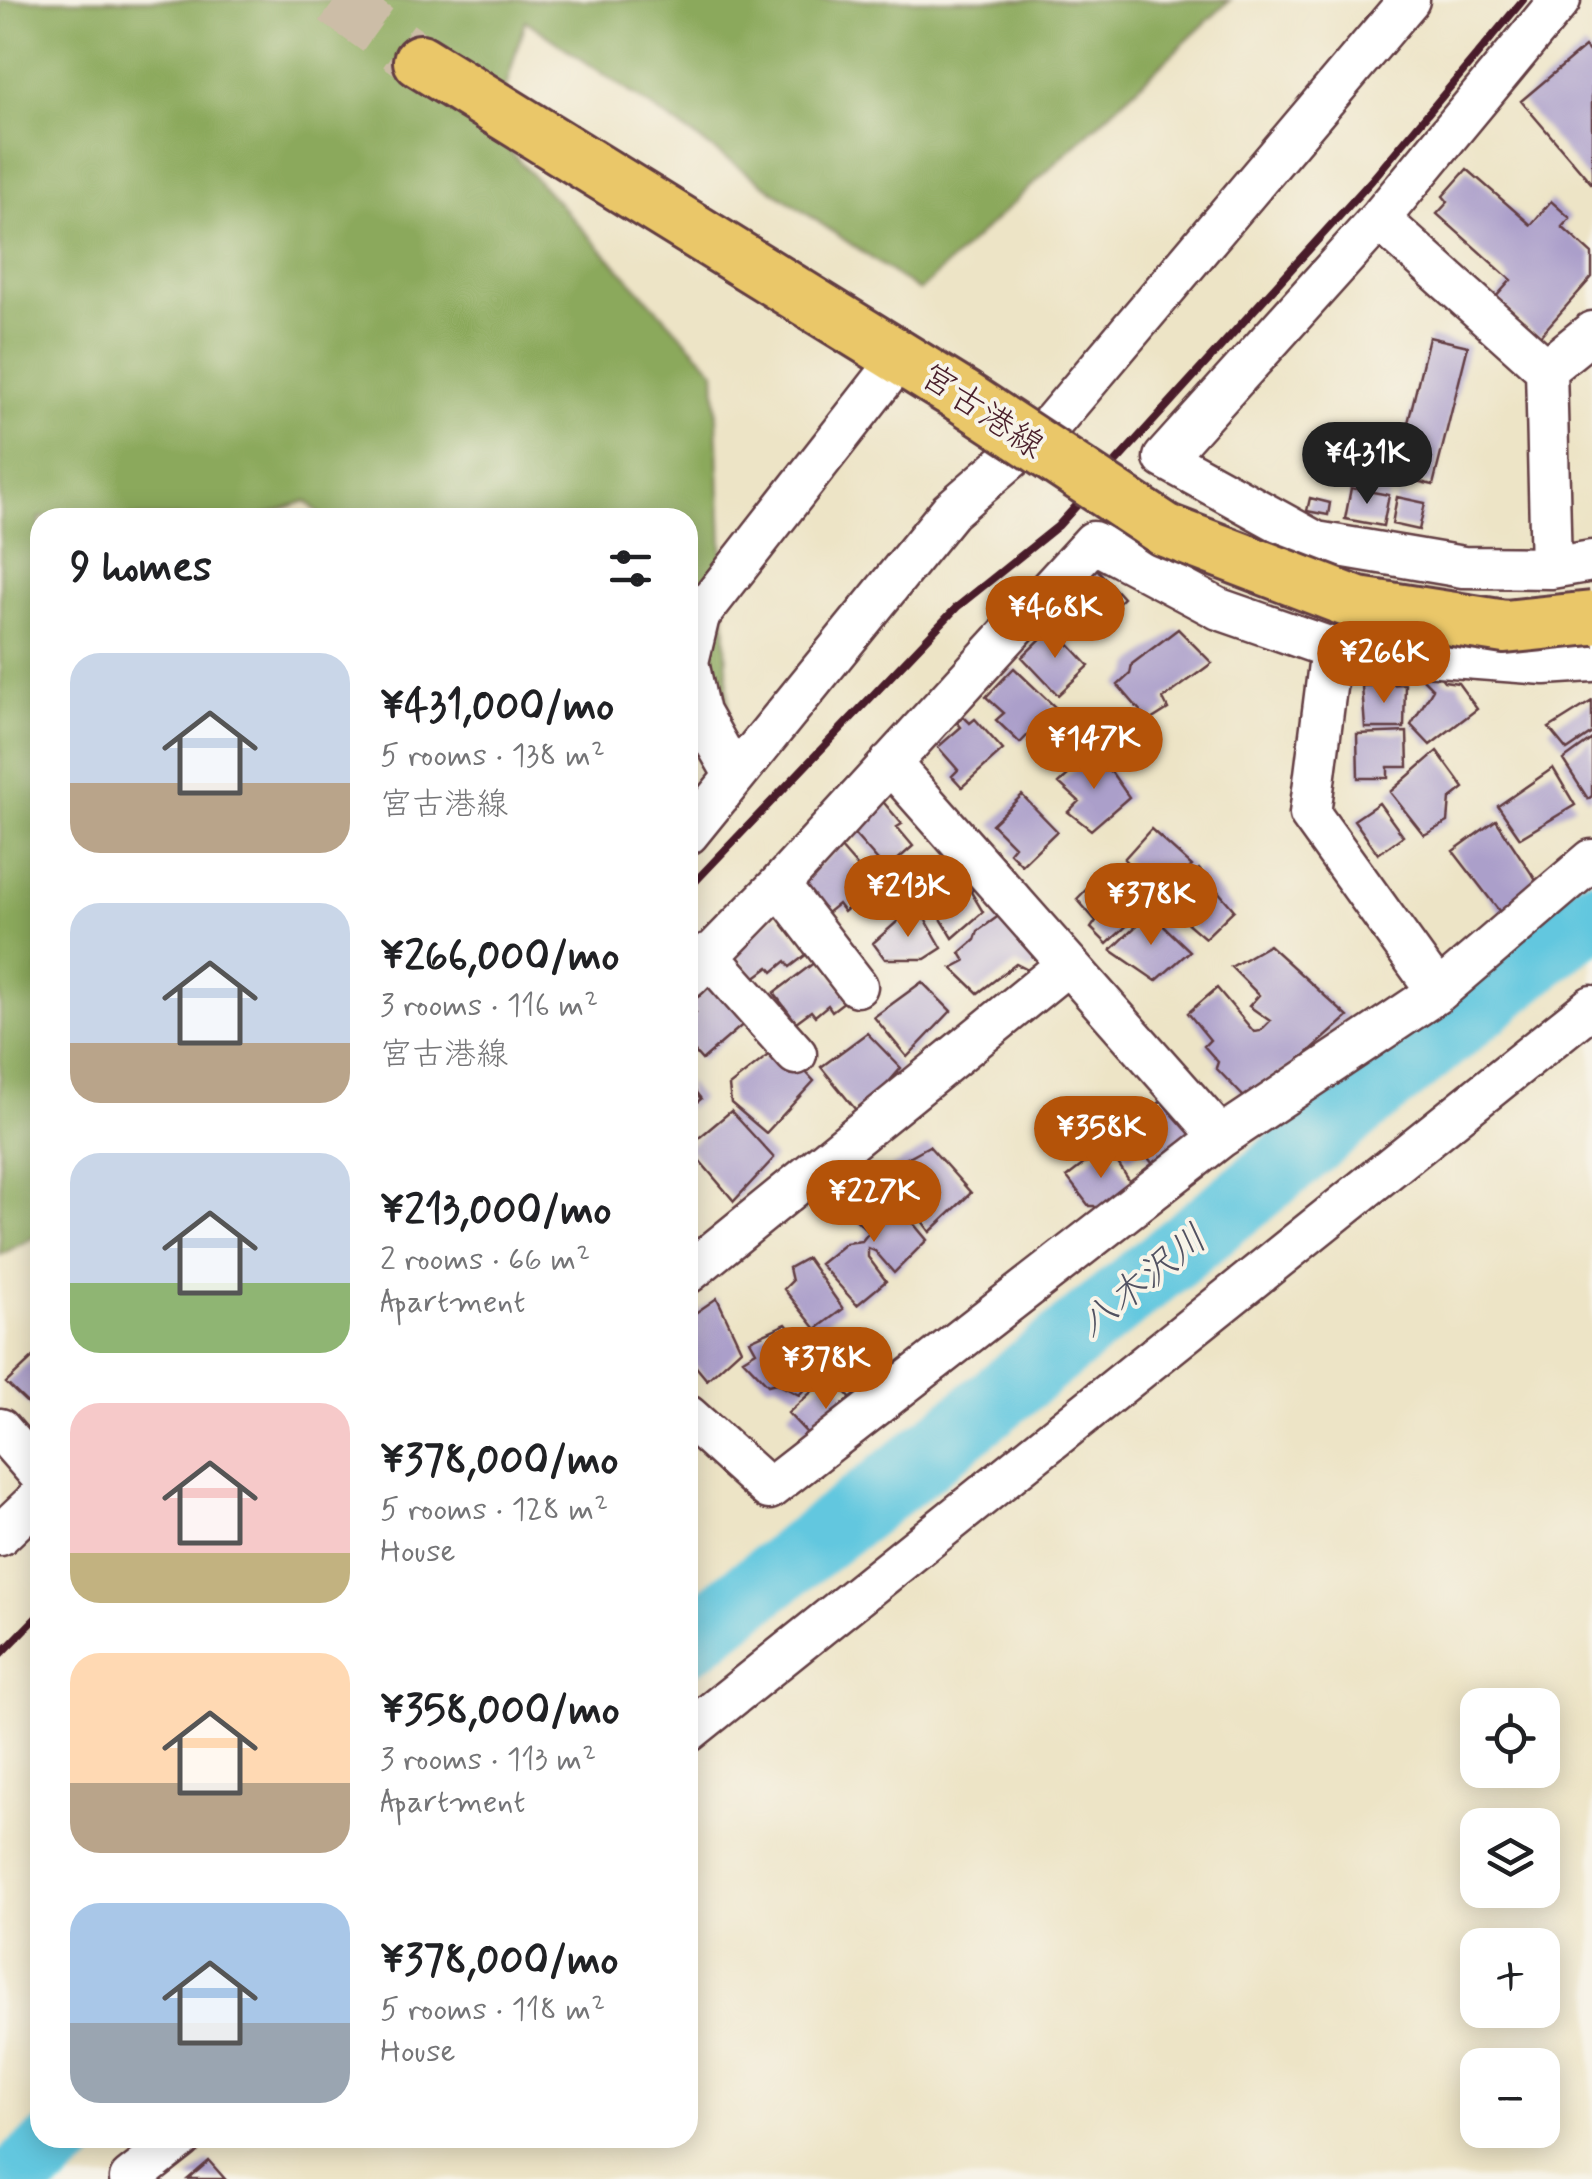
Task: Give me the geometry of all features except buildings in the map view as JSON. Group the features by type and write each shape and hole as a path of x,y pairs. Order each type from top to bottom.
{"main road":[{"name":"宮古港線","path":"420,61 902,356 1165,530 1358,604 1506,627 1592,618"}],"street":[{"path":"698,821 950,511 1054,422 1408,0"},
{"path":"698,965 779,885 1093,542 1379,219 1560,0"},
{"path":"1379,219 1546,368 1551,568"},
{"path":"1546,368 1592,332"},
{"path":"698,620 902,356"},
{"path":"1164,458 1316,542 1463,566 1551,568 1592,561"},
{"path":"1093,542 1219,609 1330,648 1545,664 1592,660"},
{"path":"1330,648 1310,814 1438,992"},
{"path":"698,704 734,774"},
{"path":"890,763 1221,1138"},
{"path":"698,1425 769,1489 1221,1138 1438,992 1592,860"},
{"path":"779,885 857,986"},
{"path":"698,1266 1068,964"},
{"path":"698,967 796,1054"},
{"path":"698,1724 1592,1006"},
{"path":"0,1429 30,1464"},
{"path":"0,1535 30,1506"},
{"path":"130,2179 169,2148"}],"green space":[{"path":"0,0 1230,0 919,291 525,20 493,133 715,371 730,744 698,750 698,508 313,508 306,501 285,508 30,508 30,1239 0,1255"}],"waterway":[{"name":"八木沢川","path":"698,1633 917,1464 1592,914"},
{"name":"八木沢川","path":"17,2179 54,2148"}],"tunnel":[{"path":"335,0 420,61"}],"railway":[{"path":"698,879 957,607 1058,526 1372,180 1523,0"},
{"path":"0,1655 30,1624"}]}
